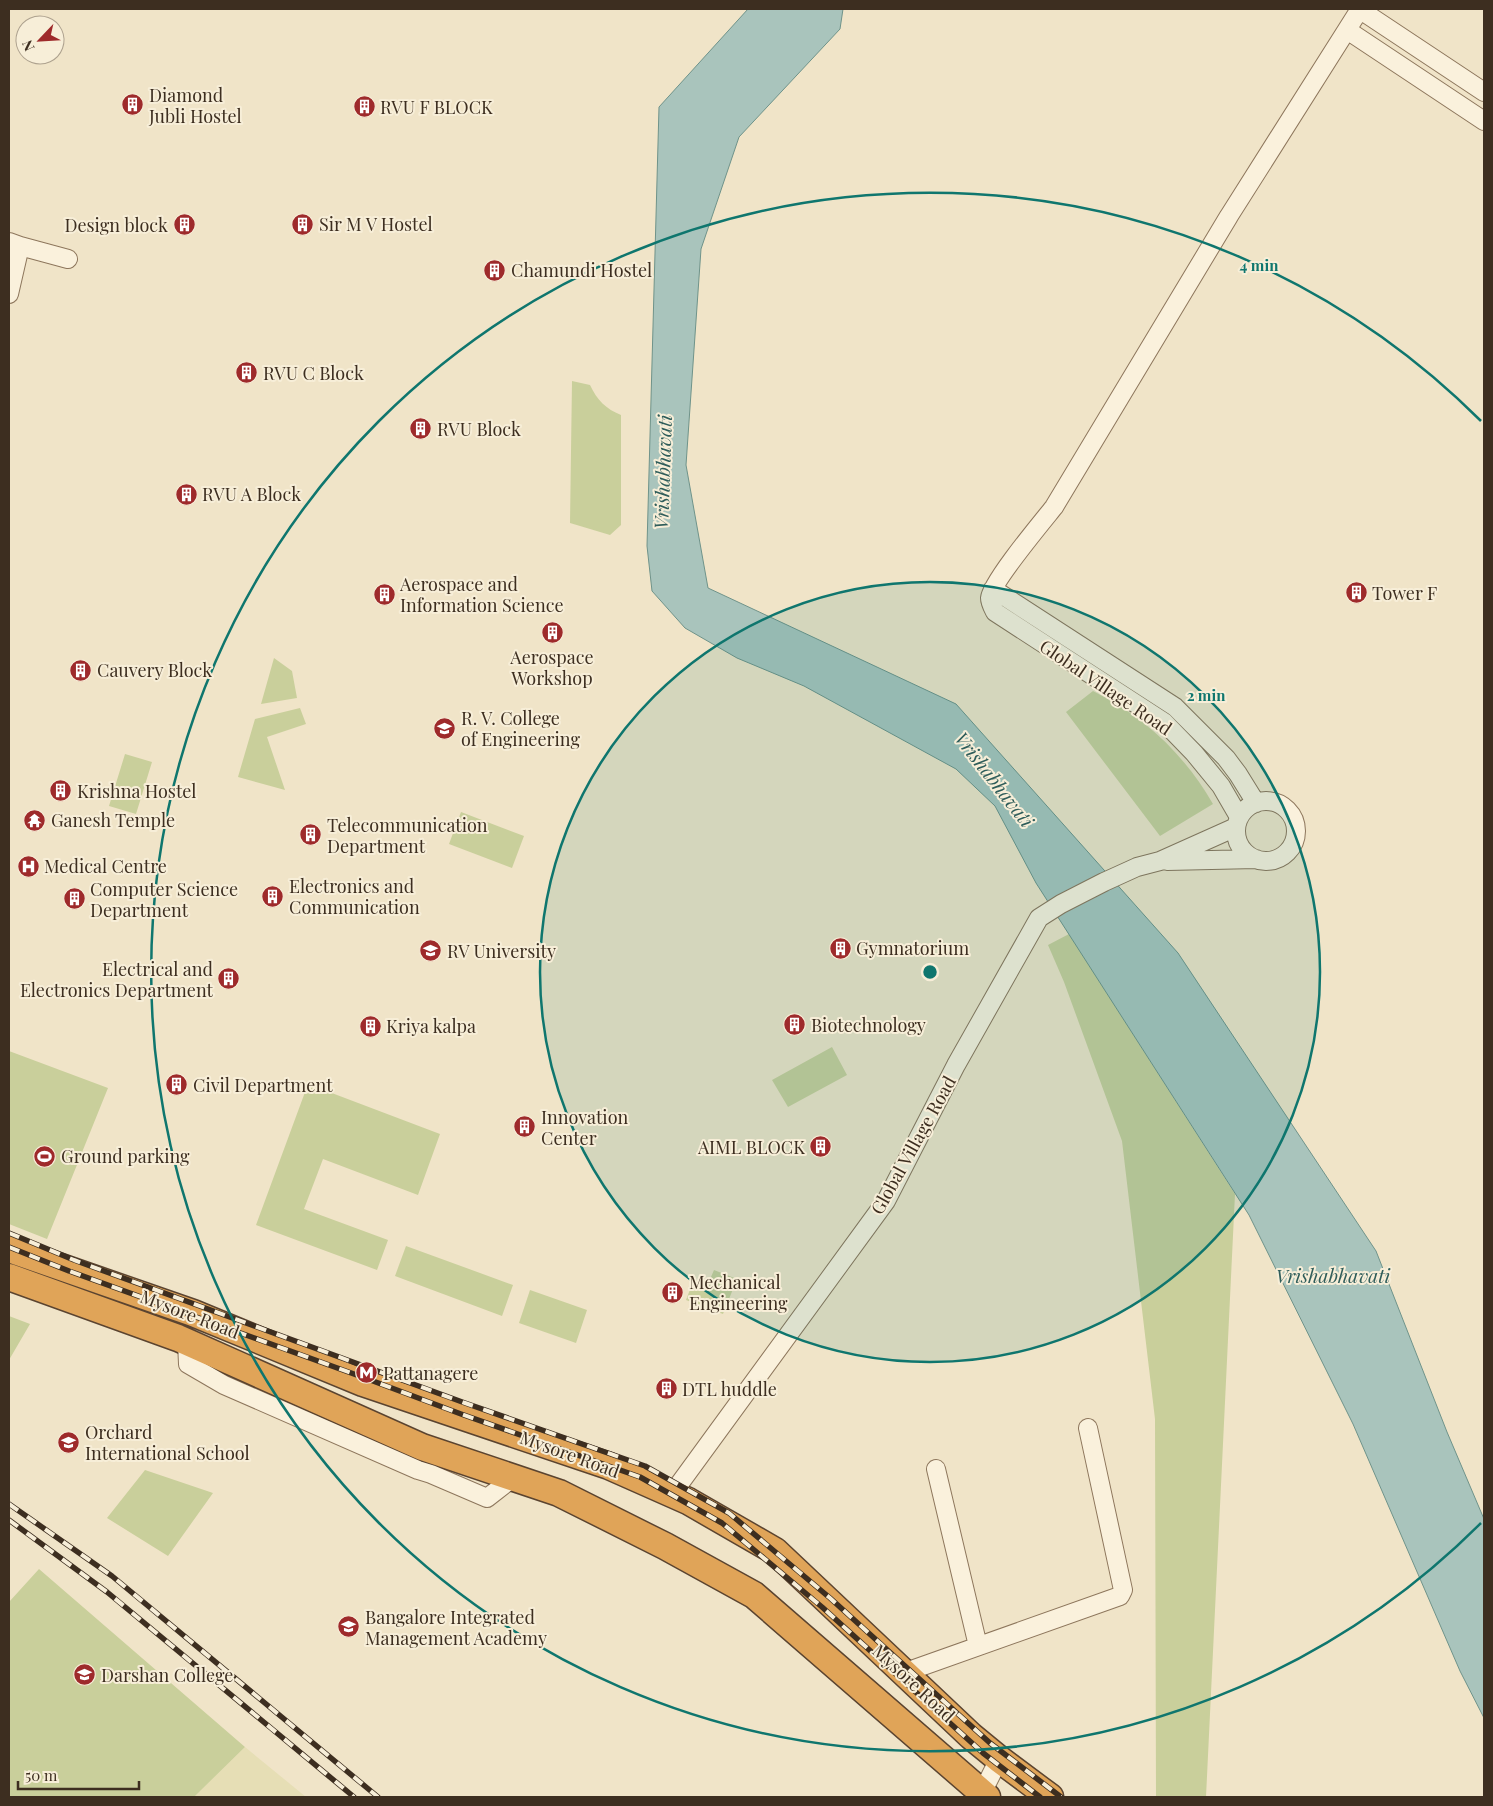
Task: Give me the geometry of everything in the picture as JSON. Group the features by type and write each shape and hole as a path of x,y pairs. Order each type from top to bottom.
{"highway":[{"name":"Mysore Road","path":"9,1249 193,1313 363,1383 609,1466 688,1501 775,1551 971,1736 1050,1797"},
{"name":"Mysore Road","path":"9,1277 187,1342 422,1447 559,1493 665,1546 754,1595 983,1796"}],"street":[{"path":"993,589 1054,507 1229,216 1359,9 1484,92"},
{"path":"1347,30 1484,121"},
{"path":"9,294 14,244 68,259"},
{"name":"Global Village Road","path":"1238,822 1221,786 1194,753 1169,727 995,612 991,605 990,597 993,589 1176,707 1226,758 1256,803"},
{"name":"Global Village Road","path":"1160,861 1256,859 1269,861 1282,856 1291,847 1295,834 1294,821 1286,810 1275,803 1256,803 1244,811 1238,822 1236,835 1243,850 1256,859"},
{"name":"Global Village Road","path":"672,1494 886,1201 956,1065 1039,918 1061,904 1104,882 1137,867 1160,861 1238,822"},
{"path":"903,1673 1120,1596 1123,1590 1088,1428"},
{"path":"936,1469 978,1646"},
{"path":"983,1796 999,1759"}],"shaded area":[{"path":"245,1747 306,1797 194,1797"}],"green space":[{"path":"572,381 590,385 603,403 621,415 621,525 610,535 570,523"},
{"path":"274,658 292,671 297,698 261,704"},
{"path":"1093,691 1130,713 1162,739 1189,769 1213,804 1160,836 1066,712"},
{"path":"300,708 306,724 267,737 285,790 238,777 255,719"},
{"path":"125,754 152,762 136,814 109,806"},
{"path":"461,812 524,836 512,868 449,844"},
{"path":"1069,934 1235,1194 1206,1797 1156,1797 1155,1419 1122,1141 1064,982 1048,945"},
{"path":"832,1047 847,1075 788,1107 772,1080"},
{"name":"Ground parking","path":"9,1051 108,1088 47,1239 9,1224"},
{"path":"308,1084 440,1134 418,1195 323,1159 304,1209 388,1240 377,1270 256,1225"},
{"path":"406,1246 513,1285 502,1316 395,1276"},
{"path":"714,1270 737,1279 723,1314 686,1300 694,1279 708,1284"},
{"path":"530,1290 587,1310 576,1343 519,1323"},
{"path":"9,1316 30,1324 9,1360"},
{"path":"145,1470 213,1493 168,1556 107,1518"},
{"name":"Darshan College","path":"39,1569 245,1747 194,1797 9,1797 9,1602"}],"water":[{"name":"Vrishabhavati","path":"748,9 843,9 840,29 739,137 701,249 686,465 708,588 956,704 1178,953 1376,1251 1447,1432 1484,1519 1484,1718 1460,1671 1353,1424 1249,1215 1036,883 995,806 956,769 804,686 737,658 685,628 652,591 647,546 659,107"}],"railway":[{"path":"9,1233 74,1260 465,1403 645,1466 729,1513 830,1598 990,1743 1061,1797"},
{"path":"9,1247 69,1271 461,1414 640,1477 722,1523 822,1607 983,1753 1040,1797"},
{"path":"9,1504 112,1576 378,1797"},
{"path":"9,1520 107,1592 354,1797"}],"place":[{"name":"Diamond Jubli Hostel","path":"133,105"},
{"name":"RVU F BLOCK","path":"364,107"},
{"name":"Sir M V Hostel","path":"303,224"},
{"name":"Design block","path":"184,225"},
{"name":"Chamundi Hostel","path":"495,270"},
{"name":"RVU C Block","path":"247,373"},
{"name":"RVU Block","path":"421,429"},
{"name":"RVU A Block","path":"186,494"},
{"name":"Tower F","path":"1356,593"},
{"name":"Aerospace and Information Science","path":"384,594"},
{"name":"Aerospace Workshop","path":"552,632"},
{"name":"Cauvery Block","path":"81,670"},
{"name":"R. V. College of Engineering","path":"445,728"},
{"name":"Krishna Hostel","path":"61,791"},
{"name":"Ganesh Temple","path":"35,820"},
{"name":"Telecommunication Department","path":"311,835"},
{"name":"Medical Centre","path":"28,866"},
{"name":"Electronics and Communication","path":"273,896"},
{"name":"Computer Science Department","path":"74,899"},
{"name":"Gymnatorium","path":"840,948"},
{"name":"RV University","path":"431,951"},
{"name":"Electrical and Electronics Department","path":"229,979"},
{"name":"Biotechnology","path":"795,1025"},
{"name":"Kriya kalpa","path":"370,1026"},
{"name":"Civil Department","path":"177,1085"},
{"name":"Innovation Center","path":"525,1127"},
{"name":"AIML BLOCK","path":"821,1147"},
{"name":"Ground parking","path":"45,1156"},
{"name":"Mechanical Engineering","path":"673,1292"},
{"name":"Pattanagere","path":"367,1373"},
{"name":"DTL huddle","path":"666,1389"},
{"name":"Orchard International School","path":"69,1442"},
{"name":"Bangalore Integrated Management Academy","path":"349,1627"},
{"name":"Darshan College","path":"85,1675"}]}
